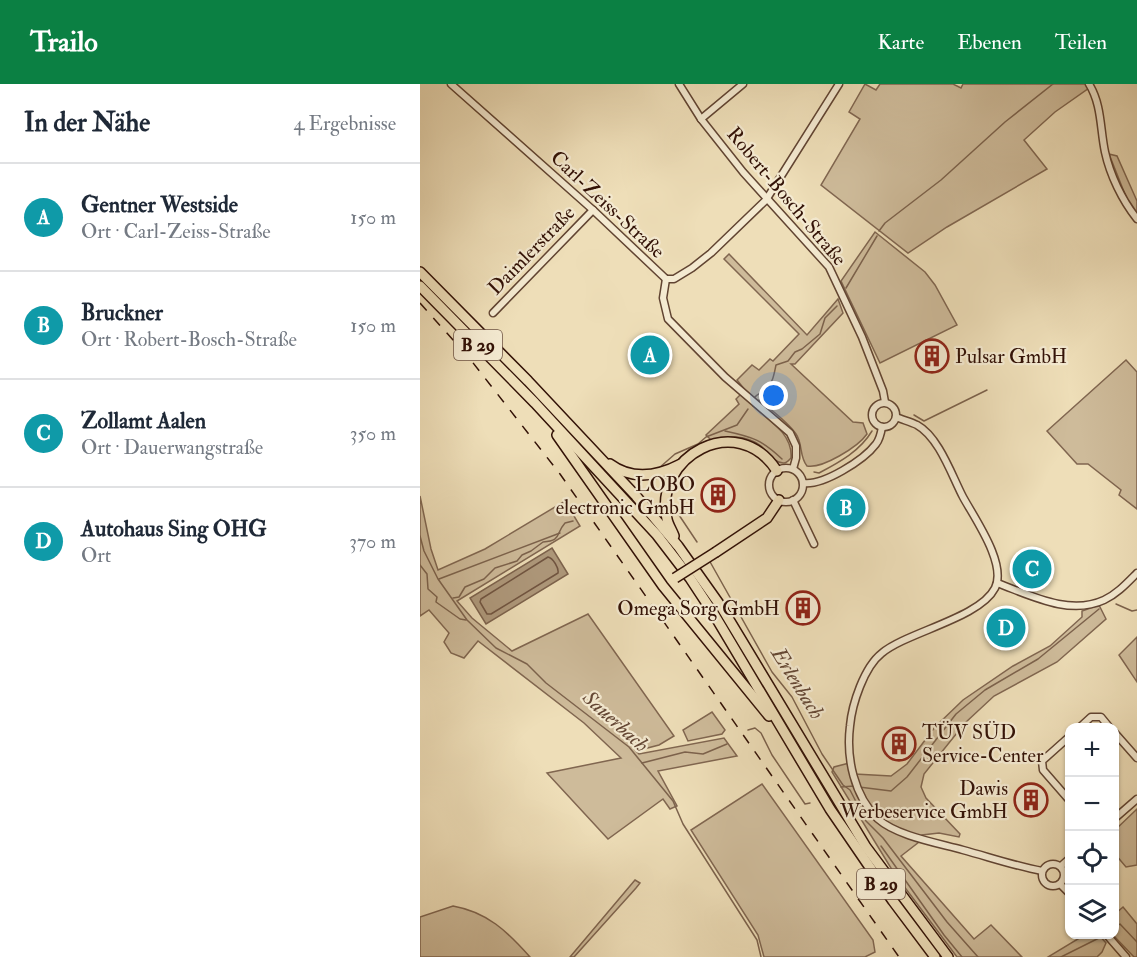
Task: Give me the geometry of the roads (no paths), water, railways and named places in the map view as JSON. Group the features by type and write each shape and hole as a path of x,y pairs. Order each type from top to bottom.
{"highway":[{"name":"B 29","path":"420,272 528,381 636,496 678,546 722,608 866,847 948,957"},
{"name":"B 29","path":"420,286 536,403 657,535 690,578 853,844 892,901 936,957"},
{"path":"536,403 663,586 785,736"},
{"path":"591,449 614,467 628,474 640,475 657,474 683,462 708,445 722,441 736,441 755,448 773,464 777,471"},
{"path":"678,546 667,519 666,501 669,483 683,462"},
{"path":"663,586 767,518 779,500"}],"street":[{"name":"Carl-Zeiss-Straße","path":"451,84 593,210 666,279 663,298 668,319 725,377 790,433 796,446 796,458 792,469"},
{"name":"Robert-Bosch-Straße","path":"679,84 701,119 766,200 835,276 862,337 885,402 894,407 896,417"},
{"path":"701,119 743,84"},
{"path":"666,279 674,279 698,263 766,200 839,84"},
{"path":"1089,84 1099,110 1105,153 1115,182 1127,206 1137,219"},
{"name":"Daimlerstraße","path":"493,313 593,210"},
{"path":"885,402 877,404 872,415 875,423 882,427 892,424 896,417 917,425 934,441 994,556 998,571 997,583 992,594 981,603 881,654 868,668 852,711 848,740 854,777 871,809 888,825 911,836 1042,871"},
{"path":"803,483 811,484 825,480 862,457 877,443 882,427"},
{"path":"792,469 800,475 803,483 801,494 793,500 779,500 774,497 770,487 771,477 777,471 792,469"},
{"path":"793,500 814,544"},
{"path":"997,583 1060,605 1077,606 1104,600 1121,589 1137,573"},
{"path":"1084,723 1091,717 1101,717 1106,723"},
{"path":"1119,738 1137,758"},
{"path":"1065,740 1042,761 1043,770 1065,795"},
{"path":"1119,815 1137,799"},
{"path":"1061,866 1065,862"},
{"path":"1048,864 1061,866 1064,874 1060,884 1053,886 1042,879 1042,871 1048,864"},
{"path":"1060,884 1065,889"},
{"path":"1110,939 1126,957"}],"water":[{"path":"552,548 568,574 486,624 470,598"}],"waterway":[{"path":"879,231 885,223 941,180 1005,122 1053,84"},
{"path":"846,288 877,236"},
{"path":"754,398 770,384 776,365 788,361 795,352 820,334 825,318 837,306"},
{"path":"914,415 924,421 987,390"},
{"path":"659,468 675,454 698,444 706,437 737,425 748,409"},
{"path":"725,431 756,440 769,447 782,459"},
{"path":"814,472 819,473 849,455 872,431"},
{"name":"Erlenbach","path":"675,509 697,542"},
{"name":"Erlenbach","path":"453,598 459,597 465,587 484,579 495,568 517,561 522,555 543,542 553,540 565,523 573,521"},
{"path":"439,579 560,533"},
{"name":"Sauerbach","path":"420,536 424,551 438,579 467,620 496,648 527,664 546,683 629,747 673,801 683,824 757,940 761,957"},
{"name":"Erlenbach","path":"709,560 772,672 792,697 822,754 843,785 850,790 866,821 883,838 947,922 978,957"},
{"path":"420,565 427,574 428,589 437,597 436,602 460,619 466,620"},
{"path":"1116,604 1132,611 1137,610"},
{"path":"859,787 891,791 907,777 956,714 985,690 1038,659 1099,609"},
{"path":"748,730 755,728 761,733 772,755 805,804 810,803"},
{"path":"642,763 685,752 703,754 727,744"},
{"name":"Erlenbach","path":"841,787 854,786"},
{"name":"Erlenbach","path":"881,846 962,957"},
{"name":"Erlenbach","path":"1119,925 1137,942"},
{"name":"Erlenbach","path":"1061,957 1097,939"}],"railway":[{"path":"420,303 470,359 560,474 899,957"}],"place":[{"name":"Gentner Westside","path":"650,355"},
{"name":"Pulsar GmbH","path":"932,356"},
{"name":"LOBO electronic GmbH","path":"718,495"},
{"name":"Bruckner","path":"846,508"},
{"name":"Zollamt Aalen","path":"1032,569"},
{"name":"Omega Sorg GmbH","path":"803,608"},
{"name":"Autohaus Sing OHG","path":"1006,628"},
{"name":"TÜV SÜD Service-Center","path":"899,744"},
{"name":"Dawis Werbeservice GmbH","path":"1031,800"}]}
